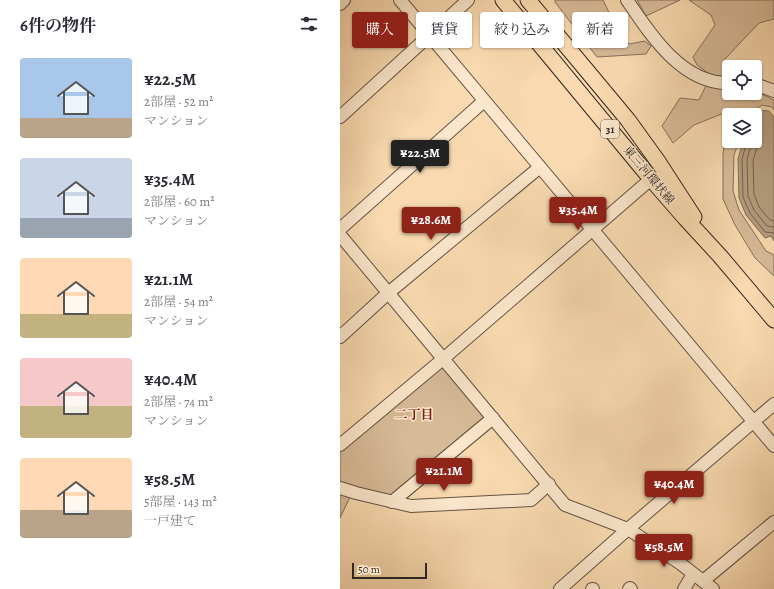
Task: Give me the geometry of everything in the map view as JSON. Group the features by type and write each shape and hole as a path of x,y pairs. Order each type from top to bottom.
{"main road":[{"name":"東三河環状線","path":"503,0 651,179 720,256 774,320"},
{"name":"東三河環状線","path":"528,0 628,120 659,163 720,256"}],"street":[{"path":"340,4 344,0"},
{"path":"400,0 416,19"},
{"path":"455,12 468,0"},
{"path":"627,0 648,32 662,49 676,61 698,76 709,81 722,82"},
{"path":"340,117 416,47"},
{"path":"440,48 774,446"},
{"path":"762,87 774,91"},
{"path":"340,229 484,101"},
{"path":"340,337 387,294 540,167"},
{"path":"340,445 443,359 651,179"},
{"path":"340,235 387,294 549,484 565,505 628,529 713,589"},
{"path":"560,589 774,404"},
{"path":"392,502 493,418"},
{"path":"340,488 411,506 531,500 549,484"},
{"path":"703,581 774,522"},
{"path":"684,589 693,574"}],"shaded area":[{"path":"555,0 603,0 609,12 572,12 572,24"},
{"path":"637,0 680,0 646,16"},
{"path":"689,0 774,0 774,19 759,23 724,60 722,60 722,100 762,100 762,94 774,100 774,110 772,107 762,105 758,108 722,108 722,114 694,125 673,143 662,126 680,98 699,100 711,75 697,65 693,57 715,25 711,15"},
{"path":"645,41 651,46 646,54 597,57 590,48 628,48 628,43 629,44"},
{"path":"724,148 736,148 734,155 733,191 739,210 766,251 774,255 774,276 755,258 735,225 723,199"},
{"path":"443,359 493,418 392,502 340,488 340,445"},
{"path":"340,492 351,495 340,518"}],"water":[{"path":"762,110 769,111 774,117 774,241 771,236 765,238 746,215 739,198 738,159 741,148 762,148"}],"district":[{"name":"二丁目","path":"414,414"}]}
